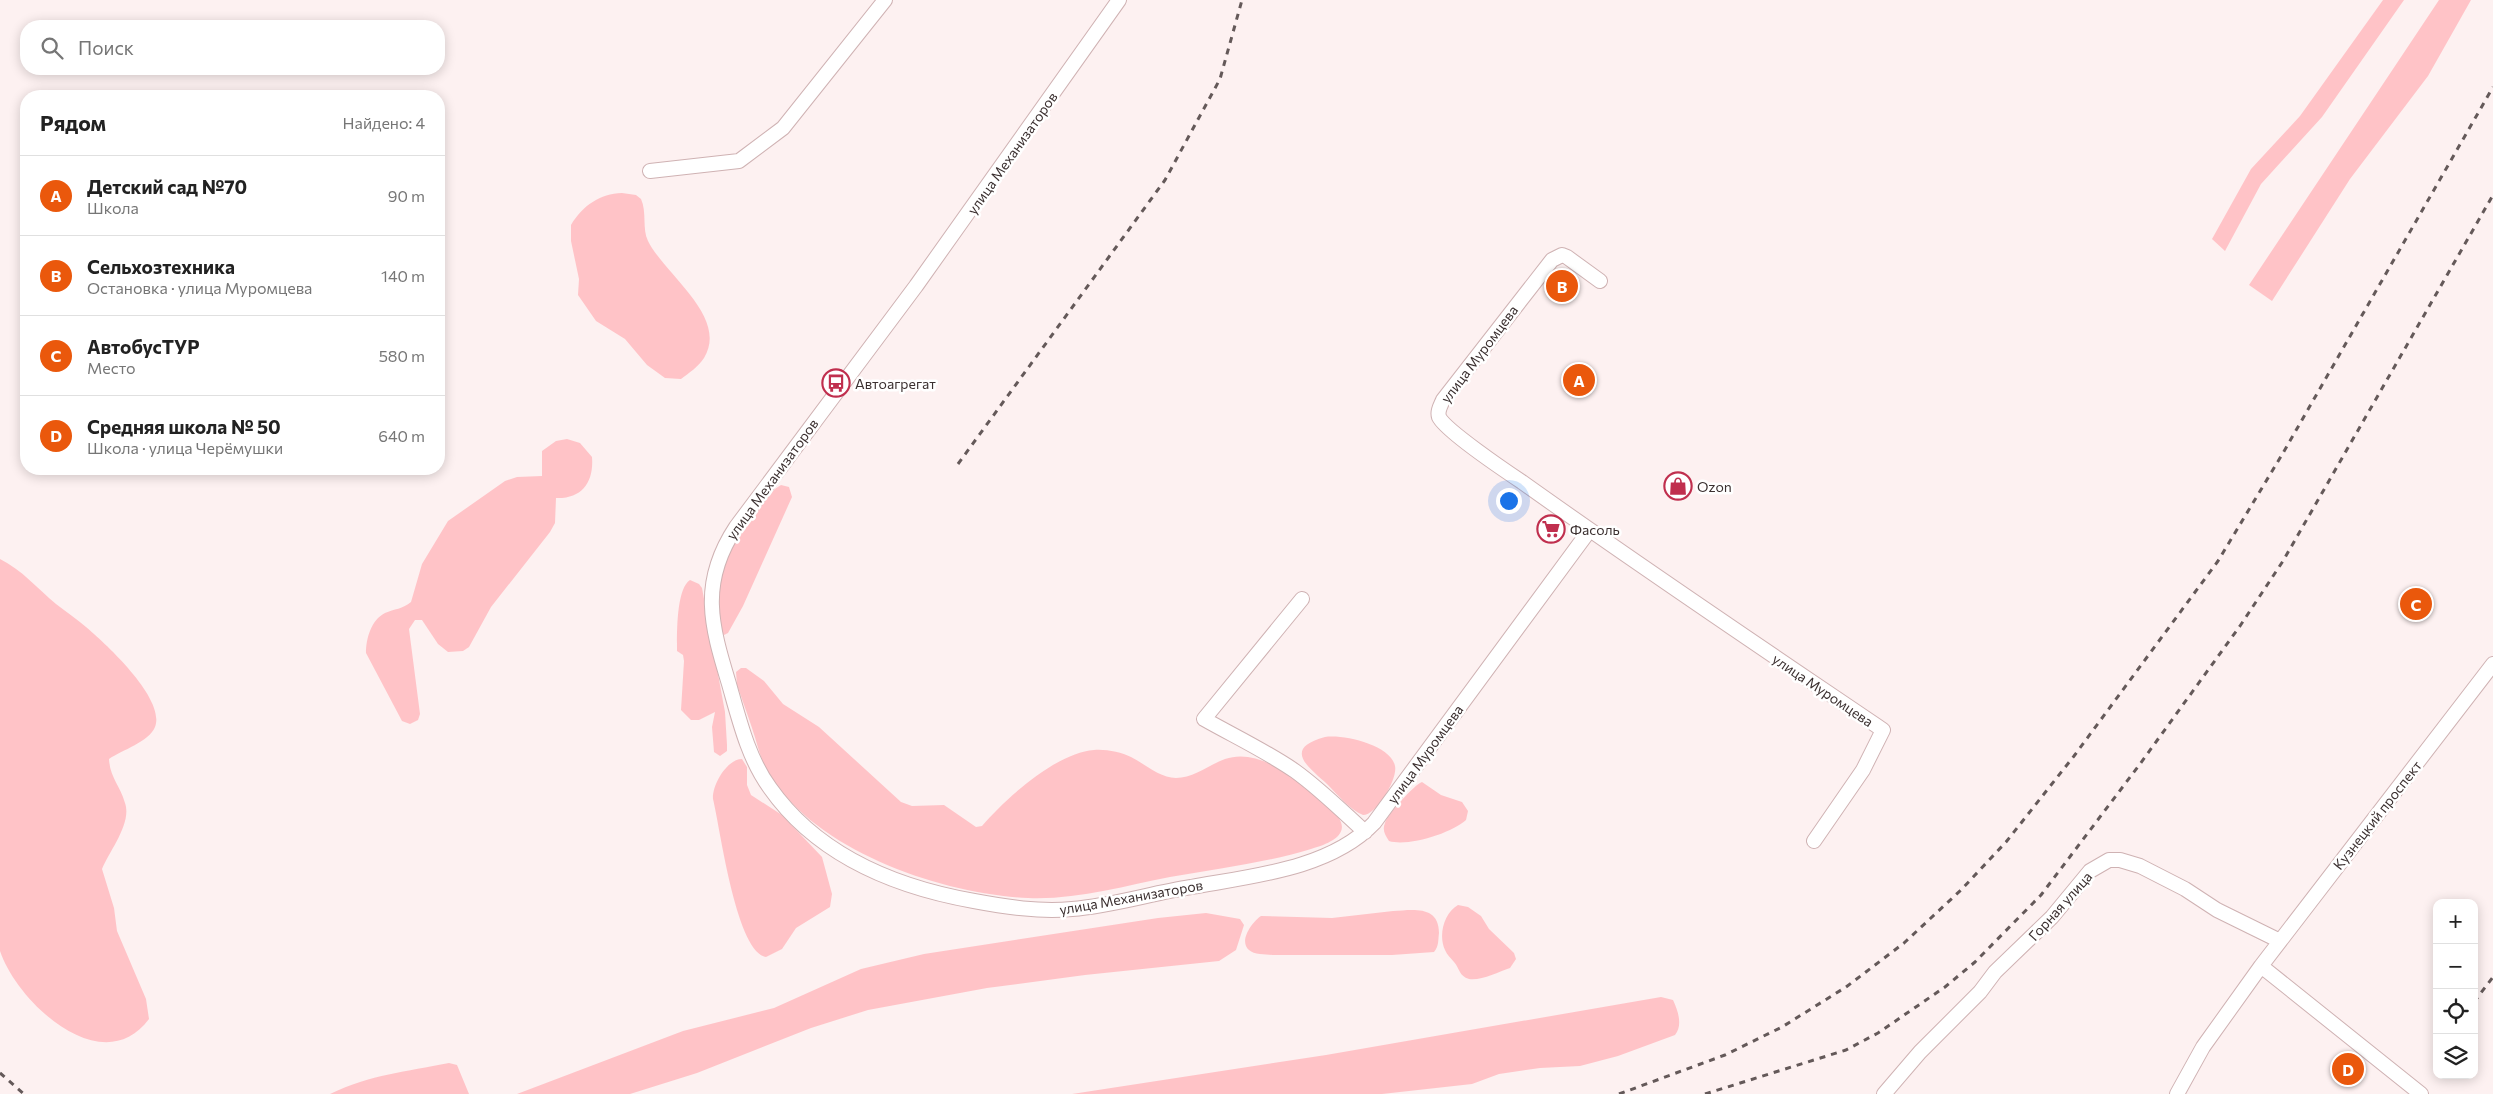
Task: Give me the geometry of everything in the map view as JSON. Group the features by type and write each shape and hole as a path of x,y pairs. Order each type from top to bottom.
{"street":[{"path":"650,171 740,161 783,128 885,0"},
{"name":"улица Механизаторов","path":"1119,0 916,286 726,542 714,574 710,602 720,655 759,770 783,804 800,821 845,857 872,872 897,882 956,898 1023,908 1081,908 1298,865 1336,852 1365,832"},
{"name":"улица Муромцева","path":"1600,281 1567,257 1557,256 1521,298 1439,409 1438,416 1479,452 1589,531 1883,730 1872,755 1814,841"},
{"name":"улица Муромцева","path":"1365,832 1589,531"},
{"path":"1302,598 1204,719 1272,756 1296,772 1317,788 1365,832"},
{"name":"Кузнецкий проспект","path":"2177,1094 2203,1046 2261,966 2493,664"},
{"name":"Горная улица","path":"1884,1094 1920,1052 1980,992 1995,972 2052,917 2090,871 2109,860 2120,860 2140,866 2185,889 2217,910 2280,941"},
{"path":"2261,966 2421,1094"}],"shaded area":[{"path":"2383,0 2404,0 2322,117 2261,184 2225,251 2212,239 2251,169 2300,116"},
{"path":"2439,0 2471,0 2428,76 2350,179 2272,301 2249,285"},
{"path":"622,193 636,195 641,199 648,241 656,254 692,297 702,312 708,327 709,343 704,358 681,379 665,378 647,365 625,339 596,321 578,295 579,279 571,241 571,225 587,206 599,198"},
{"path":"567,439 580,443 592,457 591,474 588,481 573,496 556,498 555,523 550,532 491,607 469,647 463,651 448,652 438,644 422,620 415,620 409,629 420,714 418,720 410,724 402,721 366,653 368,636 373,625 380,616 402,608 411,602 422,564 448,521 505,481 517,477 542,476 542,451 556,441"},
{"path":"781,485 789,487 792,497 743,606 728,633 724,635 721,633 718,599 719,584 728,555 763,501 773,490"},
{"path":"0,559 8,563 56,604 83,624 120,659 152,702 156,715 155,727 147,737 109,759 111,771 123,797 126,811 123,828 102,869 114,908 117,931 146,999 149,1019 130,1036 108,1042 86,1039 63,1028 42,1012 9,971 0,951"},
{"path":"690,580 699,584 702,588 725,712 727,751 720,756 714,752 712,727 715,712 699,720 691,720 681,710 684,661 683,655 677,651 677,624 682,593 685,585"},
{"path":"741,668 746,668 764,681 783,704 819,727 901,802 912,806 944,805 976,827 982,826 1018,790 1048,768 1079,753 1099,750 1127,755 1164,776 1176,778 1195,774 1225,759 1240,756 1256,758 1272,764 1287,773 1316,795 1338,817 1342,829 1335,839 1294,854 1082,895 1028,898 994,895 958,888 922,878 885,864 851,847 819,827 792,804 767,771 762,759 737,685 736,672"},
{"path":"1325,737 1354,739 1376,747 1392,759 1395,772 1390,787 1380,803 1369,813 1363,815 1348,805 1313,772 1303,759 1304,747"},
{"path":"742,759 747,767 747,785 751,795 782,815 822,857 832,894 830,907 796,928 782,949 766,957 755,950 746,934 738,912 713,799 715,787 726,768 736,760"},
{"path":"1422,782 1441,795 1462,802 1468,811 1466,820 1451,830 1429,838 1407,842 1389,841 1384,830 1387,819 1408,794"},
{"path":"1458,905 1468,907 1481,916 1489,929 1514,953 1516,959 1510,968 1479,979 1469,979 1461,974 1446,952 1442,938 1446,919 1449,913"},
{"path":"1416,910 1430,913 1438,924 1439,933 1436,950 1434,952 1392,955 1272,955 1254,953 1249,950 1245,942 1248,931 1261,916 1332,918"},
{"path":"1206,913 1240,919 1244,925 1236,950 1219,961 1085,975 987,988 868,1010 811,1028 697,1073 630,1094 517,1094 683,1031 774,1008 861,969 924,954 1158,918"},
{"path":"1661,997 1673,1000 1677,1009 1679,1027 1675,1035 1618,1056 1580,1066 1540,1068 1499,1074 1472,1084 1382,1094 1072,1094 1326,1055"},
{"path":"449,1063 457,1065 469,1094 330,1094 345,1087 375,1078"}],"railway":[{"path":"958,464 1165,180 1220,79 1242,0"},
{"path":"1619,1094 1725,1055 1782,1027 1846,987 1904,943 1961,890 2006,842 2074,756 2218,561 2283,453 2493,87"},
{"path":"1705,1094 1846,1050 1878,1033 1945,987 1975,962 2041,895 2140,764 2240,626 2283,561 2493,195"},
{"path":"2478,997 2493,977"},
{"path":"0,1073 24,1094"}],"place":[{"name":"Сельхозтехника","path":"1562,286"},
{"name":"Детский сад №70","path":"1579,380"},
{"name":"Автоагрегат","path":"836,383"},
{"name":"Ozon","path":"1678,486"},
{"name":"Фасоль","path":"1551,529"},
{"name":"АвтобусТУР","path":"2416,604"},
{"name":"Средняя школа № 50","path":"2348,1069"}]}
